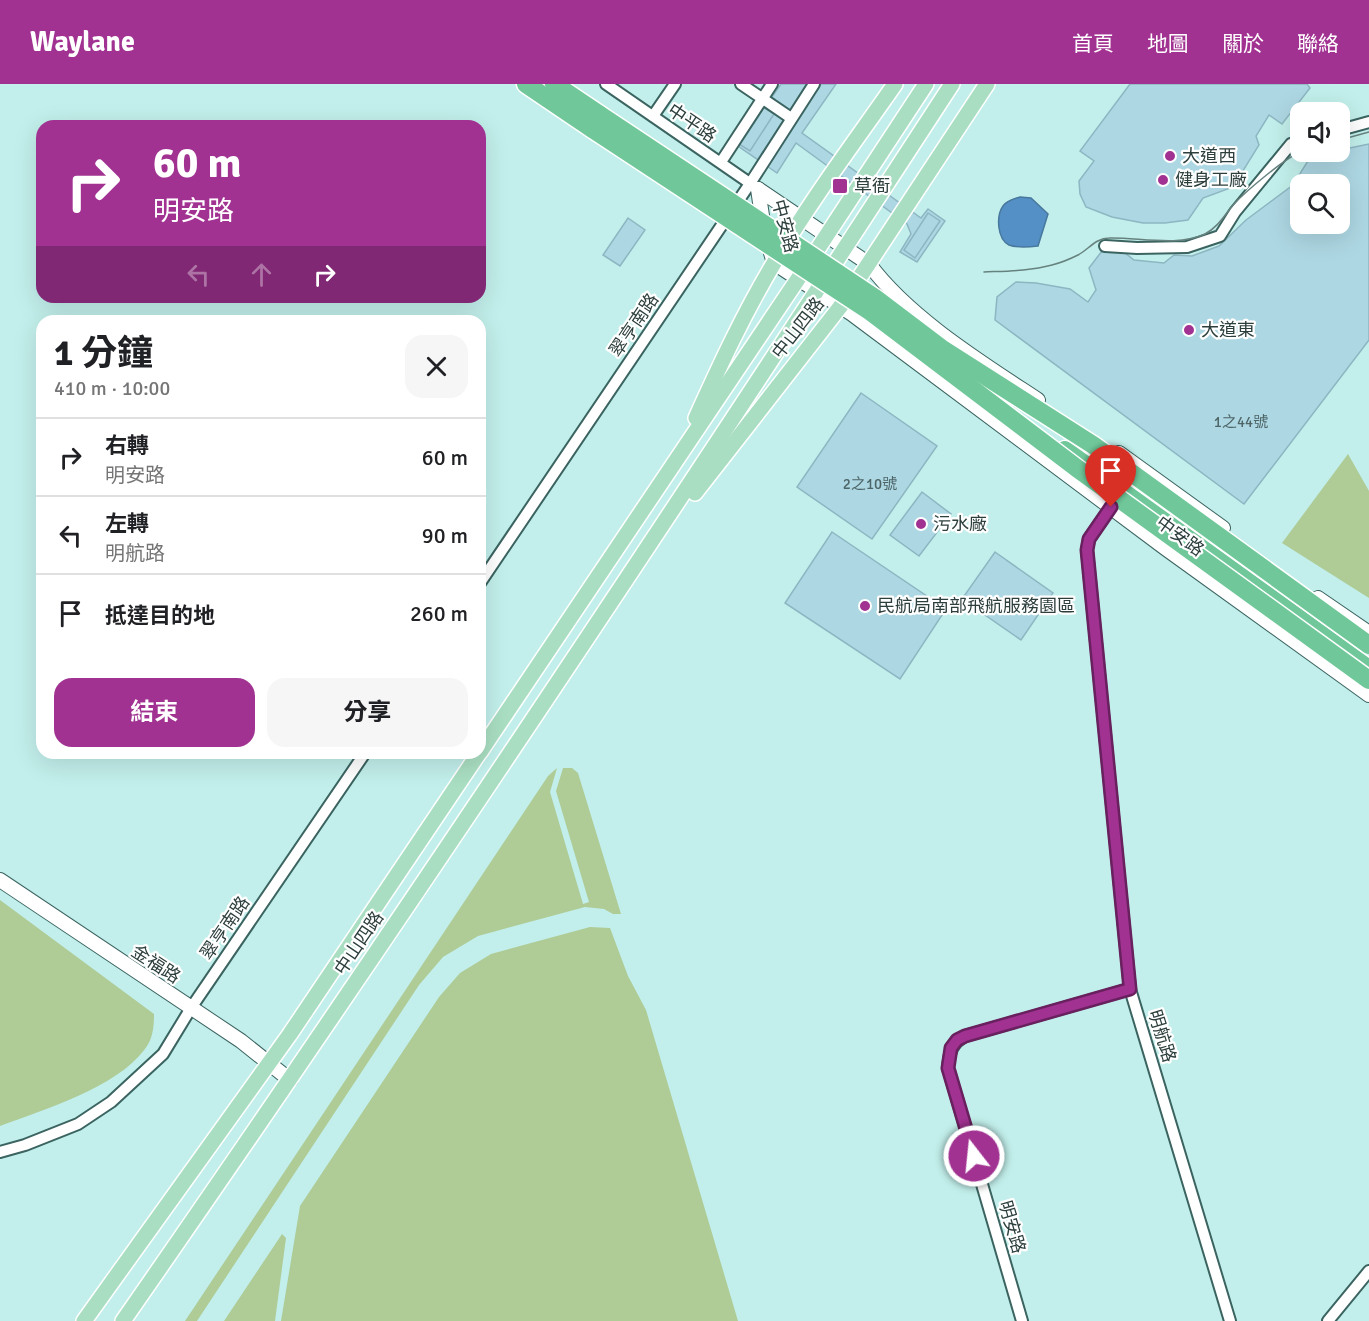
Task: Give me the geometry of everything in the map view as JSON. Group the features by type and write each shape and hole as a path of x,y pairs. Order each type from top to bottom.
{"highway":[{"path":"526,84 597,122 871,312 1093,446 1369,645"},
{"path":"554,84 597,122"},
{"path":"937,353 1369,658"},
{"path":"937,353 1369,669"},
{"path":"937,353 1078,469 1369,680"}],"main road":[{"name":"中山四路","path":"678,459 729,344 774,263 895,84"},
{"name":"中山四路","path":"486,744 926,84"},
{"name":"中山四路","path":"123,1321 290,1080 623,585 952,84"},
{"name":"中山四路","path":"623,585 840,307 987,84"},
{"name":"中山四路","path":"84,1321 268,1064 476,759"}],"street":[{"name":"中平路","path":"606,84 754,186"},
{"path":"653,116 675,84"},
{"path":"741,84 791,118"},
{"path":"721,162 772,84"},
{"name":"翠亨南路","path":"486,574 754,186 791,118 814,84"},
{"path":"1350,127 1369,122"},
{"path":"1105,246 1187,247 1220,236 1235,212 1290,145"},
{"name":"中安路","path":"754,186 868,264 900,298 943,333 999,374 1160,501 1369,651"},
{"name":"中安路","path":"754,186 774,263 852,314 1369,695"},
{"name":"中安路","path":"999,374 1162,483 1369,633"},
{"name":"中安路","path":"972,404 1034,431 1369,674"},
{"name":"明航路","path":"1111,507 1089,539 1087,550 1130,989 1230,1321"},
{"name":"翠亨南路","path":"0,1152 25,1145 78,1124 111,1102 163,1054 191,1008 361,759"},
{"name":"金福路","path":"0,880 241,1041 290,1080"},
{"name":"明安路","path":"1022,1321 948,1068 951,1048 957,1040 965,1036 1130,989"},
{"path":"1328,1321 1369,1271"}],"green space":[{"path":"1348,454 1369,491 1369,598 1282,543"},
{"path":"557,768 550,792 583,904 589,902 556,791 563,768 572,768 578,773 621,914 585,907 478,936 443,957 419,985 197,1321 185,1321 548,776"},
{"path":"0,900 154,1014 154,1023 148,1045 132,1063 116,1075 78,1096 0,1126"},
{"path":"590,927 610,928 628,976 646,1010 738,1321 281,1321 300,1206 439,997 460,973 491,954"},
{"path":"282,1234 286,1238 275,1321 224,1321"}],"water":[{"path":"1020,197 1031,198 1048,214 1038,246 1009,245 1000,233 999,215 1003,206"}],"building":[{"path":"781,84 836,84 802,133 921,218 928,209 945,221 917,262 900,252 911,234 907,224 796,143 777,173 738,146"},
{"name":"大道西","path":"1130,84 1307,84 1310,88 1299,102 1290,102 1290,114 1282,124 1269,115 1256,136 1259,145 1233,187 1203,198 1188,220 1143,223 1112,217 1086,207 1080,194 1079,181 1094,161 1080,151"},
{"path":"763,107 774,114 750,151 739,144"},
{"name":"大道東","path":"1369,144 1369,340 1244,504 995,320 997,297 1016,282 1070,289 1088,302 1096,290 1089,268 1102,251 1120,249 1134,260 1164,263 1174,255 1192,256 1219,246 1246,220 1290,187 1290,234 1350,234 1350,174 1300,174 1307,162 1350,162 1350,148"},
{"path":"928,213 940,221 915,258 904,250"},
{"path":"628,218 645,230 620,266 603,255"},
{"path":"861,393 937,446 872,539 797,487"},
{"name":"污水廠","path":"922,492 951,514 919,556 890,535"},
{"name":"民航局南部飛航服務園區","path":"832,532 946,609 900,679 785,603"},
{"path":"995,552 1053,593 1021,640 962,599"}],"tram line":[{"path":"1350,137 1369,132"},
{"path":"984,272 1027,270 1055,264 1078,255 1104,238 1170,241 1205,234 1217,225 1233,205 1256,184 1290,158"}],"place":[{"name":"大道西","path":"1170,156"},
{"name":"健身工廠","path":"1163,180"},
{"name":"草衙","path":"840,186"},
{"name":"大道東","path":"1189,330"},
{"name":"污水廠","path":"921,524"},
{"name":"民航局南部飛航服務園區","path":"865,606"}],"route":[{"path":"974,1156 948,1068 951,1048 957,1040 1130,989 1087,550 1089,539 1111,507"}]}
